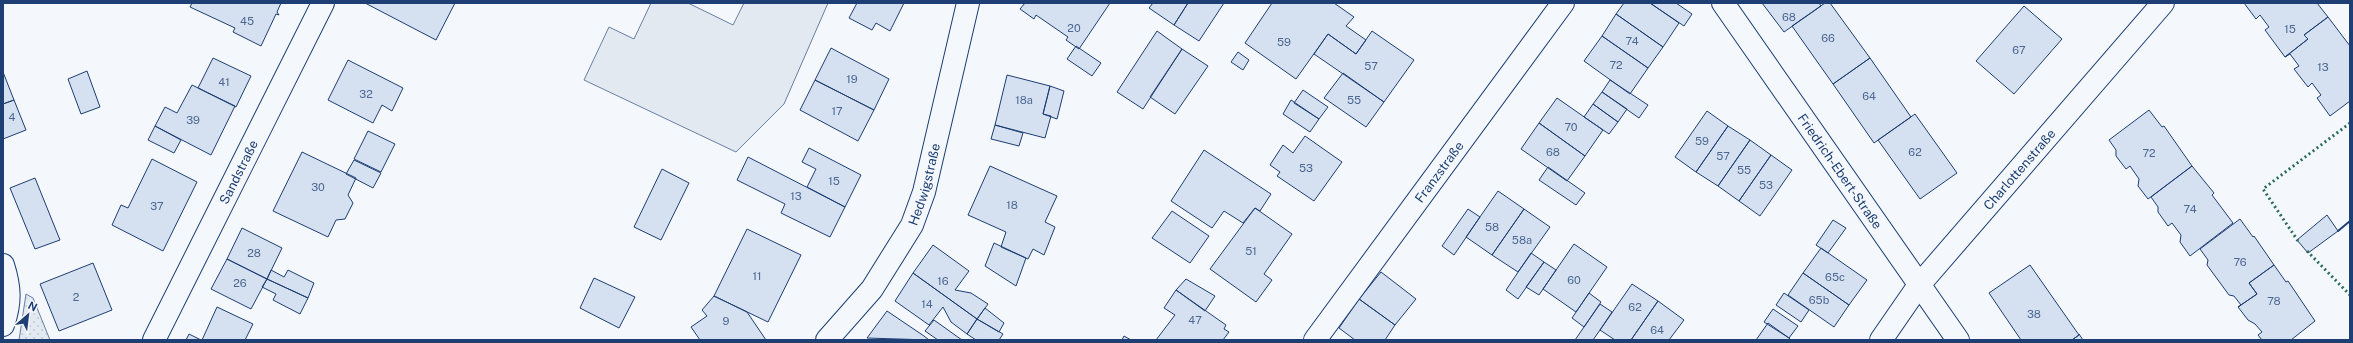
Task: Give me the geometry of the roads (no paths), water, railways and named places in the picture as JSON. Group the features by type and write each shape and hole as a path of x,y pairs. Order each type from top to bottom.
{"street":[{"name":"Sandstraße","path":"154,340 323,3"},
{"name":"Hedwigstraße","path":"827,340 872,289 912,225 924,192 968,3"},
{"name":"Franzstraße","path":"1315,340 1563,3"},
{"name":"Friedrich-Ebert-Straße","path":"1723,3 1958,340"},
{"name":"Charlottenstraße","path":"1881,340 1919,285 2163,3"},
{"path":"3,265 10,288 7,314 3,325"}]}
